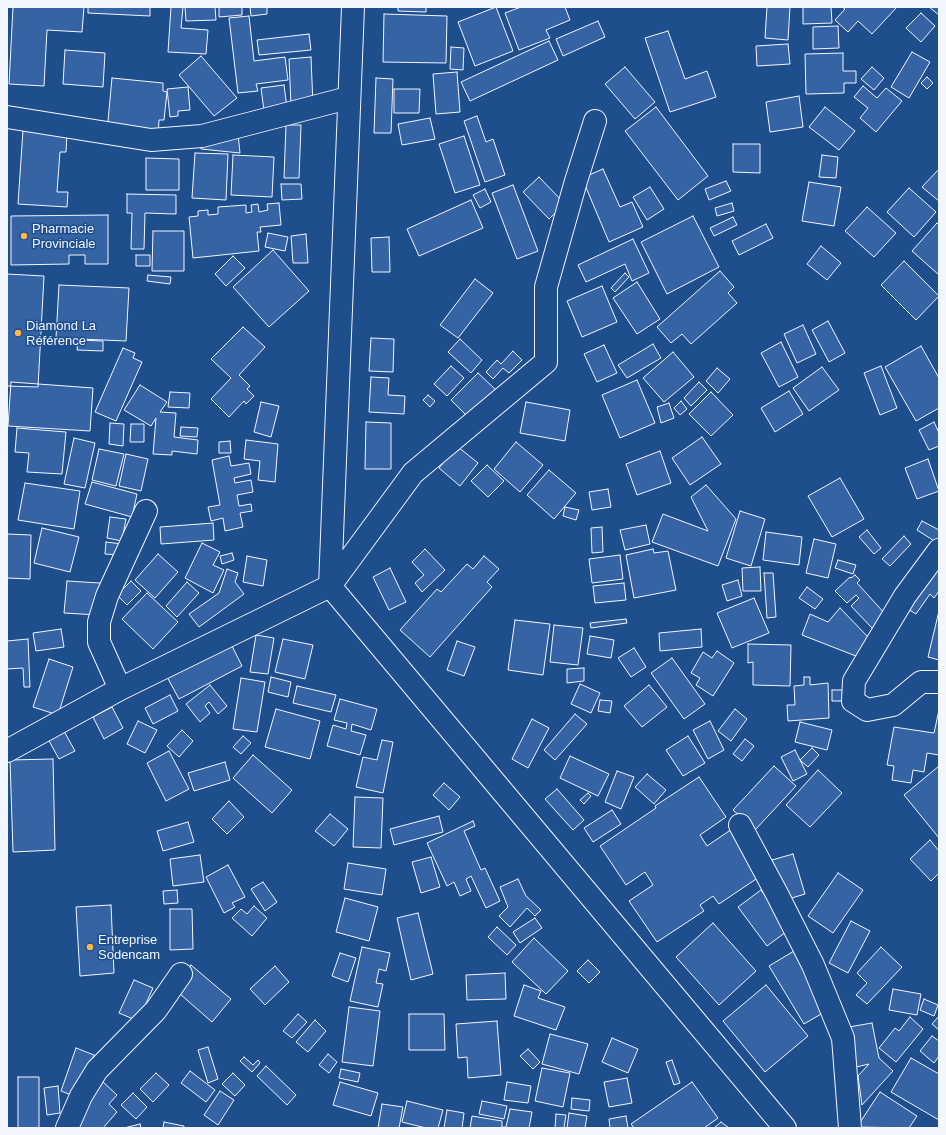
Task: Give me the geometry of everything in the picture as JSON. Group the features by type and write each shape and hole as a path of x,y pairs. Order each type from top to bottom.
{"street":[{"path":"353,7 348,98 330,586 785,1128"},
{"path":"7,116 151,140 202,136 348,98"},
{"path":"7,750 120,689 330,586 413,473 546,362 546,287 576,180 595,121"},
{"path":"120,689 99,642 99,622 107,596 146,511"},
{"path":"939,550 905,596 854,681 853,701 867,710 893,705 921,682 939,682"},
{"path":"740,825 777,894 812,965 843,1038 850,1128"},
{"path":"67,1128 81,1096 97,1070 156,1010 181,974"}],"building":[{"path":"13,7 84,7 82,32 47,30 44,86 9,84"},
{"path":"88,7 150,7 150,16 88,13"},
{"path":"171,7 183,7 181,28 208,30 206,54 168,52"},
{"path":"185,7 215,7 216,20 186,21"},
{"path":"219,7 242,7 242,15 219,17"},
{"path":"250,7 267,7 267,14 251,16"},
{"path":"398,7 426,7 426,12 398,11"},
{"path":"496,7 513,51 475,66 458,22"},
{"path":"521,7 565,7 570,20 546,30 550,38 519,50 505,13"},
{"path":"767,7 790,7 788,40 765,38"},
{"path":"803,7 831,7 832,23 803,24"},
{"path":"842,7 897,7 872,34 858,21 848,32 835,20 845,9"},
{"path":"929,7 939,7 939,15"},
{"path":"921,13 935,26 921,42 906,28"},
{"path":"384,14 447,16 446,63 383,62"},
{"path":"249,16 254,61 285,57 288,80 256,84 258,91 238,93 229,18"},
{"path":"598,21 605,37 563,56 556,39"},
{"path":"838,26 839,48 813,49 813,27"},
{"path":"668,31 685,79 707,71 716,97 670,112 645,38"},
{"path":"309,34 311,50 259,55 257,40"},
{"path":"549,41 558,60 470,101 461,82"},
{"path":"788,44 790,64 757,66 756,46"},
{"path":"451,47 464,48 463,70 450,69"},
{"path":"65,50 105,53 103,87 63,84"},
{"path":"912,52 930,62 909,98 891,87"},
{"path":"843,53 843,71 856,71 856,83 844,83 844,93 806,94 805,54"},
{"path":"201,56 237,98 214,116 179,75"},
{"path":"311,57 313,105 291,106 289,59"},
{"path":"625,67 655,102 635,119 605,84"},
{"path":"872,67 884,78 874,90 861,79"},
{"path":"457,72 460,112 436,114 433,74"},
{"path":"927,77 933,83 927,89 921,83"},
{"path":"112,78 163,83 163,91 167,92 164,120 159,120 158,136 107,132"},
{"path":"376,78 393,79 391,133 374,133"},
{"path":"284,85 287,108 264,111 261,88"},
{"path":"863,86 877,98 886,88 902,101 876,132 860,118 868,108 854,97"},
{"path":"188,87 190,110 178,111 178,116 170,117 167,89"},
{"path":"394,89 420,89 419,113 394,113"},
{"path":"799,96 803,127 770,132 766,102"},
{"path":"656,107 708,176 678,200 625,131"},
{"path":"825,107 855,131 839,150 809,127"},
{"path":"477,116 486,142 493,139 505,175 485,182 464,121"},
{"path":"430,118 435,139 402,145 398,124"},
{"path":"286,125 301,125 299,178 284,178"},
{"path":"23,130 67,133 66,152 60,152 57,192 68,192 67,207 18,204"},
{"path":"238,134 240,153 201,149 200,144"},
{"path":"464,136 480,185 455,193 439,144"},
{"path":"733,144 760,144 760,173 733,172"},
{"path":"195,153 228,154 226,200 192,198"},
{"path":"233,155 274,157 272,197 231,195"},
{"path":"822,155 838,157 836,178 819,177"},
{"path":"146,158 179,159 179,190 146,190"},
{"path":"603,169 620,207 632,202 643,227 609,242 582,178"},
{"path":"939,169 939,201 922,187"},
{"path":"539,177 565,204 549,219 523,192"},
{"path":"726,181 731,191 709,200 705,189"},
{"path":"809,182 841,187 834,226 802,221"},
{"path":"281,184 301,184 302,199 282,200"},
{"path":"513,185 538,251 517,259 492,193"},
{"path":"650,187 664,209 647,220 633,197"},
{"path":"909,188 936,212 914,237 887,212"},
{"path":"485,189 491,202 480,208 473,195"},
{"path":"127,194 176,195 176,214 145,213 144,249 131,249 132,213 127,213"},
{"path":"471,200 483,228 419,256 407,229"},
{"path":"279,203 281,225 260,227 261,232 257,232 259,251 193,258 189,217 198,216 198,211 208,210 208,215 218,214 218,207 246,205 246,213 252,212 251,205 258,204 259,212 268,210 267,204"},
{"path":"732,203 734,211 717,216 715,208"},
{"path":"867,207 896,233 874,257 845,231"},
{"path":"108,215 108,264 85,264 85,255 69,255 69,264 11,265 11,216"},
{"path":"693,216 719,267 667,294 641,242"},
{"path":"733,217 737,225 714,236 710,228"},
{"path":"937,223 939,225 939,275 912,251"},
{"path":"766,224 773,238 739,255 732,241"},
{"path":"153,231 184,231 184,271 152,271"},
{"path":"268,233 288,237 285,251 265,247"},
{"path":"306,234 308,263 293,263 291,236"},
{"path":"389,237 390,272 372,272 371,238"},
{"path":"633,239 649,273 632,281 625,264 586,282 578,265"},
{"path":"821,246 841,263 827,280 807,264"},
{"path":"273,250 309,291 269,327 233,287"},
{"path":"136,255 150,255 150,266 136,266"},
{"path":"233,256 245,268 226,286 215,274"},
{"path":"904,261 939,296 916,320 881,285"},
{"path":"720,271 734,287 728,293 737,303 691,344 682,334 671,343 657,327"},
{"path":"625,273 629,277 615,292 611,288"},
{"path":"7,274 44,276 38,387 7,386"},
{"path":"148,275 171,277 170,284 147,281"},
{"path":"475,279 493,293 458,338 440,325"},
{"path":"637,282 660,319 637,334 613,298"},
{"path":"59,285 129,288 126,341 56,338"},
{"path":"602,286 617,322 582,337 567,301"},
{"path":"828,321 845,353 829,362 812,330"},
{"path":"803,325 816,354 797,363 784,334"},
{"path":"243,327 265,347 239,375 250,386 247,389 254,396 246,404 244,401 229,417 211,399 231,378 211,359"},
{"path":"371,338 394,339 393,372 369,371"},
{"path":"460,339 482,360 471,373 448,352"},
{"path":"78,340 103,341 103,351 77,350"},
{"path":"781,342 798,377 779,387 761,353"},
{"path":"653,344 661,358 627,378 618,365"},
{"path":"604,345 617,373 597,382 584,354"},
{"path":"921,346 939,378 939,408 916,421 885,367"},
{"path":"123,348 135,353 133,358 142,362 116,421 95,412"},
{"path":"513,351 522,360 509,373 503,368 493,379 486,372 497,360 501,364"},
{"path":"673,352 694,377 664,402 643,378"},
{"path":"451,366 464,378 447,396 434,384"},
{"path":"881,366 897,408 880,415 864,373"},
{"path":"822,367 839,390 809,411 793,388"},
{"path":"717,368 730,379 718,393 706,381"},
{"path":"478,373 496,390 469,418 451,400"},
{"path":"371,377 389,378 388,395 405,396 404,414 369,412"},
{"path":"637,380 655,423 620,438 602,395"},
{"path":"11,382 93,388 90,431 8,426"},
{"path":"699,382 707,390 691,406 684,398"},
{"path":"140,385 167,402 160,412 176,413 174,437 198,440 197,454 172,451 172,455 153,454 156,418 151,426 124,410"},
{"path":"789,391 803,414 775,432 761,408"},
{"path":"170,392 190,393 189,408 168,407"},
{"path":"711,392 733,415 711,436 689,414"},
{"path":"428,395 435,401 430,407 423,400"},
{"path":"681,401 687,409 680,415 674,408"},
{"path":"261,402 279,406 271,437 254,432"},
{"path":"526,402 570,410 565,441 520,433"},
{"path":"669,403 674,418 661,423 657,407"},
{"path":"366,422 391,423 391,469 365,469"},
{"path":"934,422 939,433 939,446 929,450 919,430"},
{"path":"110,423 124,424 123,446 109,444"},
{"path":"131,424 144,424 144,442 130,442"},
{"path":"181,427 198,428 197,437 180,436"},
{"path":"17,428 66,432 62,474 27,472 29,453 15,452"},
{"path":"702,437 721,464 690,485 672,458"},
{"path":"74,438 95,443 85,488 64,484"},
{"path":"246,440 278,444 275,482 258,480 260,461 244,459"},
{"path":"230,441 231,453 219,453 219,442"},
{"path":"516,442 543,465 520,492 494,469"},
{"path":"457,446 478,463 460,486 439,468"},
{"path":"99,449 124,454 116,486 92,480"},
{"path":"660,451 671,483 637,495 626,464"},
{"path":"126,454 148,459 141,491 119,486"},
{"path":"229,456 231,466 249,463 251,474 234,478 235,483 251,480 253,492 237,495 239,506 251,504 252,511 240,513 243,527 225,531 223,518 211,521 208,507 220,505 212,460"},
{"path":"928,459 939,491 917,499 905,468"},
{"path":"487,465 504,481 488,497 471,481"},
{"path":"549,470 576,493 554,519 527,495"},
{"path":"840,478 864,519 832,537 808,496"},
{"path":"92,482 137,494 132,517 85,504"},
{"path":"25,483 80,491 74,529 18,520"},
{"path":"706,485 736,519 718,566 652,542 663,514 708,531 691,497"},
{"path":"608,489 611,507 592,510 589,492"},
{"path":"565,507 579,510 576,520 563,516"},
{"path":"740,511 765,519 751,566 726,558"},
{"path":"110,517 126,519 122,541 107,538"},
{"path":"922,521 939,530 939,537 936,542 917,530"},
{"path":"213,523 214,540 161,544 160,527"},
{"path":"646,525 650,544 625,550 620,530"},
{"path":"602,527 603,552 592,553 591,528"},
{"path":"42,528 79,537 70,572 34,563"},
{"path":"867,530 881,548 874,554 859,537"},
{"path":"766,532 802,537 799,565 763,560"},
{"path":"7,534 31,535 30,579 7,578"},
{"path":"904,536 911,544 890,566 882,559"},
{"path":"814,539 836,544 828,578 806,573"},
{"path":"106,542 122,544 121,555 105,554"},
{"path":"202,543 220,552 213,565 224,570 213,593 185,578"},
{"path":"425,549 445,570 422,592 415,583 424,575 412,562"},
{"path":"653,549 654,553 668,551 676,590 634,598 626,555"},
{"path":"232,553 234,560 222,564 220,556"},
{"path":"158,554 178,572 155,598 135,580"},
{"path":"620,555 623,579 592,583 589,559"},
{"path":"247,556 267,560 263,586 243,582"},
{"path":"484,556 499,569 487,582 492,587 430,657 400,630 437,589 441,592 467,564 473,569"},
{"path":"838,560 856,565 853,574 835,568"},
{"path":"939,560 939,591 934,598 930,594 916,614 906,608"},
{"path":"760,567 761,591 743,591 742,568"},
{"path":"390,568 406,602 389,610 373,577"},
{"path":"227,569 238,573 235,582 244,594 199,627 189,614 219,593"},
{"path":"764,573 773,573 776,617 767,618"},
{"path":"855,575 860,580 857,583 887,616 873,629 851,606 859,598 856,595 847,603 835,591 850,577 851,578"},
{"path":"738,580 742,596 727,601 722,585"},
{"path":"67,581 100,583 98,615 64,613"},
{"path":"131,581 141,591 127,605 117,595"},
{"path":"187,582 199,593 177,617 166,606"},
{"path":"624,583 626,600 595,603 593,586"},
{"path":"807,587 823,599 815,609 799,598"},
{"path":"147,593 178,622 153,649 122,619"},
{"path":"754,598 769,633 732,648 717,613"},
{"path":"840,608 868,637 861,658 802,635 810,614 828,622"},
{"path":"939,611 939,660 928,657"},
{"path":"626,619 627,623 591,628 590,623"},
{"path":"515,620 550,624 543,675 508,670"},
{"path":"554,625 583,628 578,665 550,662"},
{"path":"61,629 64,647 36,651 33,633"},
{"path":"701,629 702,647 660,651 659,633"},
{"path":"256,635 274,638 268,674 250,672"},
{"path":"590,636 614,640 611,658 587,654"},
{"path":"28,639 30,687 24,687 23,668 7,669 7,641"},
{"path":"283,639 313,645 305,679 275,672"},
{"path":"457,641 475,647 464,676 447,670"},
{"path":"230,642 242,666 179,699 166,675"},
{"path":"748,644 791,645 790,686 753,685 753,662 748,663"},
{"path":"634,648 646,667 631,677 618,658"},
{"path":"717,651 734,663 713,696 696,685 700,678 691,673 703,652 712,658"},
{"path":"672,658 705,704 684,719 651,673"},
{"path":"49,659 73,667 58,715 33,707"},
{"path":"584,668 584,681 567,683 567,669"},
{"path":"271,677 291,682 288,697 268,692"},
{"path":"804,677 810,677 810,685 828,683 829,718 788,721 787,705 795,705 794,686 804,685"},
{"path":"241,678 265,682 257,732 233,729"},
{"path":"580,684 600,693 591,713 571,704"},
{"path":"210,685 227,706 218,714 209,702 205,706 210,713 200,722 186,704"},
{"path":"649,685 667,707 642,727 624,706"},
{"path":"297,686 336,695 331,712 293,703"},
{"path":"832,690 843,690 843,701 832,701"},
{"path":"170,695 178,711 153,724 145,708"},
{"path":"340,699 377,709 371,730 352,724 351,731 366,735 360,755 327,746 333,725 346,729 347,723 334,720"},
{"path":"600,700 612,701 610,713 598,711"},
{"path":"112,707 123,728 104,739 93,717"},
{"path":"276,709 320,721 310,759 265,747"},
{"path":"735,709 747,719 731,741 718,731"},
{"path":"939,710 939,755 927,753 924,772 913,770 911,783 892,780 894,766 887,765 894,727 934,733"},
{"path":"575,714 587,724 555,760 544,750"},
{"path":"532,719 549,728 528,768 512,759"},
{"path":"138,721 157,730 145,753 127,744"},
{"path":"710,721 724,750 708,759 693,730"},
{"path":"800,722 832,730 827,750 795,742"},
{"path":"182,730 193,741 179,757 167,746"},
{"path":"64,731 75,751 59,759 48,739"},
{"path":"243,736 251,743 241,754 233,747"},
{"path":"688,736 705,763 683,776 666,750"},
{"path":"745,739 754,746 742,761 733,754"},
{"path":"382,740 393,742 383,793 356,787 363,757 377,760"},
{"path":"812,748 819,755 808,767 800,760"},
{"path":"795,750 807,774 793,781 781,757"},
{"path":"169,751 189,789 166,801 147,763"},
{"path":"253,755 292,790 272,813 233,778"},
{"path":"570,756 609,774 598,796 560,778"},
{"path":"53,759 55,850 13,852 10,760"},
{"path":"225,762 230,780 194,791 188,773"},
{"path":"774,766 796,786 755,830 733,810"},
{"path":"939,766 939,838 904,795"},
{"path":"818,770 842,793 810,827 786,805"},
{"path":"617,771 634,777 621,809 605,802"},
{"path":"647,774 666,790 654,804 635,787"},
{"path":"699,777 726,817 700,835 707,846 732,829 762,875 719,904 713,896 700,905 704,911 657,942 629,901 653,885 645,872 626,885 600,846 656,808 655,806"},
{"path":"444,783 460,797 449,810 433,795"},
{"path":"557,789 584,820 573,830 545,799"},
{"path":"588,793 591,796 584,804 580,800"},
{"path":"355,797 383,798 381,848 353,847"},
{"path":"229,801 244,817 227,834 212,819"},
{"path":"612,810 621,824 593,842 584,828"},
{"path":"330,814 348,829 334,846 315,831"},
{"path":"439,816 443,832 394,845 390,829"},
{"path":"473,821 475,826 464,831 481,870 485,868 500,901 486,908 471,876 466,879 471,891 460,896 454,882 447,886 427,843"},
{"path":"188,822 194,842 163,851 157,831"},
{"path":"930,840 939,851 939,873 931,881 910,859"},
{"path":"793,854 805,894 785,900 772,860"},
{"path":"200,855 204,882 173,886 170,859"},
{"path":"431,857 440,887 421,893 412,862"},
{"path":"348,863 386,869 382,895 344,889"},
{"path":"228,865 245,897 232,903 235,907 224,913 206,877"},
{"path":"838,873 863,890 833,933 808,916"},
{"path":"518,879 526,896 541,910 535,916 527,908 510,927 499,916 508,907 500,887"},
{"path":"263,882 277,902 265,911 251,889"},
{"path":"177,890 178,903 164,904 163,891"},
{"path":"761,890 790,929 767,946 738,907"},
{"path":"345,898 378,907 369,941 336,932"},
{"path":"111,905 114,973 80,976 76,907"},
{"path":"254,906 267,918 252,936 232,918 241,909 247,914"},
{"path":"170,909 192,909 193,949 170,950"},
{"path":"418,913 433,974 411,980 397,918"},
{"path":"535,918 542,928 520,943 513,932"},
{"path":"851,921 870,931 848,973 829,963"},
{"path":"713,923 756,971 719,1005 676,957"},
{"path":"497,927 516,945 507,955 488,937"},
{"path":"534,938 568,971 546,994 512,962"},
{"path":"362,947 390,953 386,971 379,969 376,983 383,984 378,1007 350,1001"},
{"path":"881,947 902,967 867,1004 856,995 867,983 857,973"},
{"path":"794,951 828,1010 804,1024 769,966"},
{"path":"340,953 356,958 348,982 332,976"},
{"path":"588,960 600,972 589,983 577,971"},
{"path":"191,965 231,999 212,1022 172,987"},
{"path":"275,966 289,982 265,1005 250,989"},
{"path":"505,973 506,999 467,1000 466,975"},
{"path":"134,980 153,988 138,1021 119,1013"},
{"path":"524,985 541,991 538,998 565,1007 556,1030 514,1016"},
{"path":"766,985 808,1036 765,1072 723,1021"},
{"path":"893,989 921,994 917,1015 889,1010"},
{"path":"924,999 938,1005 934,1016 920,1010"},
{"path":"349,1007 380,1011 373,1066 342,1062"},
{"path":"298,1014 307,1022 292,1038 283,1031"},
{"path":"409,1014 444,1014 445,1050 409,1050"},
{"path":"939,1016 939,1030 932,1024"},
{"path":"910,1017 923,1029 896,1062 879,1048 895,1028 899,1031"},
{"path":"315,1020 326,1031 308,1052 296,1042"},
{"path":"497,1021 501,1075 468,1078 467,1057 458,1058 456,1024"},
{"path":"872,1023 879,1058 893,1071 862,1105 858,1076 869,1064 856,1067 849,1027"},
{"path":"550,1034 588,1044 579,1074 542,1064"},
{"path":"932,1036 939,1041 939,1056 934,1063 920,1051"},
{"path":"612,1038 638,1049 628,1073 602,1062"},
{"path":"208,1047 218,1079 208,1083 198,1050"},
{"path":"76,1048 94,1055 79,1098 61,1091"},
{"path":"528,1049 540,1062 533,1069 520,1056"},
{"path":"328,1054 337,1062 329,1073 319,1065"},
{"path":"244,1057 253,1065 258,1060 260,1063 252,1072 240,1061"},
{"path":"911,1058 939,1074 939,1120 891,1092"},
{"path":"672,1060 680,1083 674,1085 666,1062"},
{"path":"266,1066 296,1095 287,1105 257,1076"},
{"path":"542,1068 570,1073 563,1107 535,1101"},
{"path":"341,1069 360,1073 358,1082 339,1078"},
{"path":"190,1071 215,1090 206,1102 181,1083"},
{"path":"156,1073 169,1085 153,1102 140,1089"},
{"path":"233,1073 245,1085 235,1096 222,1084"},
{"path":"18,1077 39,1077 39,1128 18,1128"},
{"path":"627,1078 632,1103 609,1107 604,1082"},
{"path":"102,1081 117,1095 109,1104 117,1112 103,1128 80,1128 71,1119"},
{"path":"340,1082 378,1093 371,1116 333,1105"},
{"path":"507,1082 531,1086 528,1103 504,1100"},
{"path":"692,1082 718,1118 704,1128 634,1128 631,1124"},
{"path":"58,1086 60,1113 47,1115 44,1088"},
{"path":"220,1091 234,1100 218,1125 204,1115"},
{"path":"880,1092 917,1116 909,1128 857,1127"},
{"path":"133,1093 147,1107 136,1119 121,1105"},
{"path":"572,1098 590,1100 589,1111 571,1109"},
{"path":"407,1101 443,1110 438,1128 426,1128 402,1122"},
{"path":"482,1101 507,1106 504,1119 479,1114"},
{"path":"382,1104 403,1107 399,1128 378,1128"},
{"path":"510,1109 532,1112 529,1128 470,1128 472,1116 502,1121 502,1127 506,1127"},
{"path":"447,1110 464,1113 462,1128 444,1128"},
{"path":"569,1113 587,1116 585,1128 567,1128"},
{"path":"556,1114 566,1115 564,1128 555,1128"},
{"path":"626,1116 628,1128 610,1128 609,1119"},
{"path":"164,1122 184,1126 184,1128 163,1128"},
{"path":"721,1122 729,1128 714,1128"},
{"path":"140,1124 141,1128 124,1128"}],"place":[{"name":"Pharmacie Provinciale","path":"24,236"},
{"name":"Diamond La Référence","path":"18,333"},
{"name":"Entreprise Sodencam","path":"90,947"}]}
